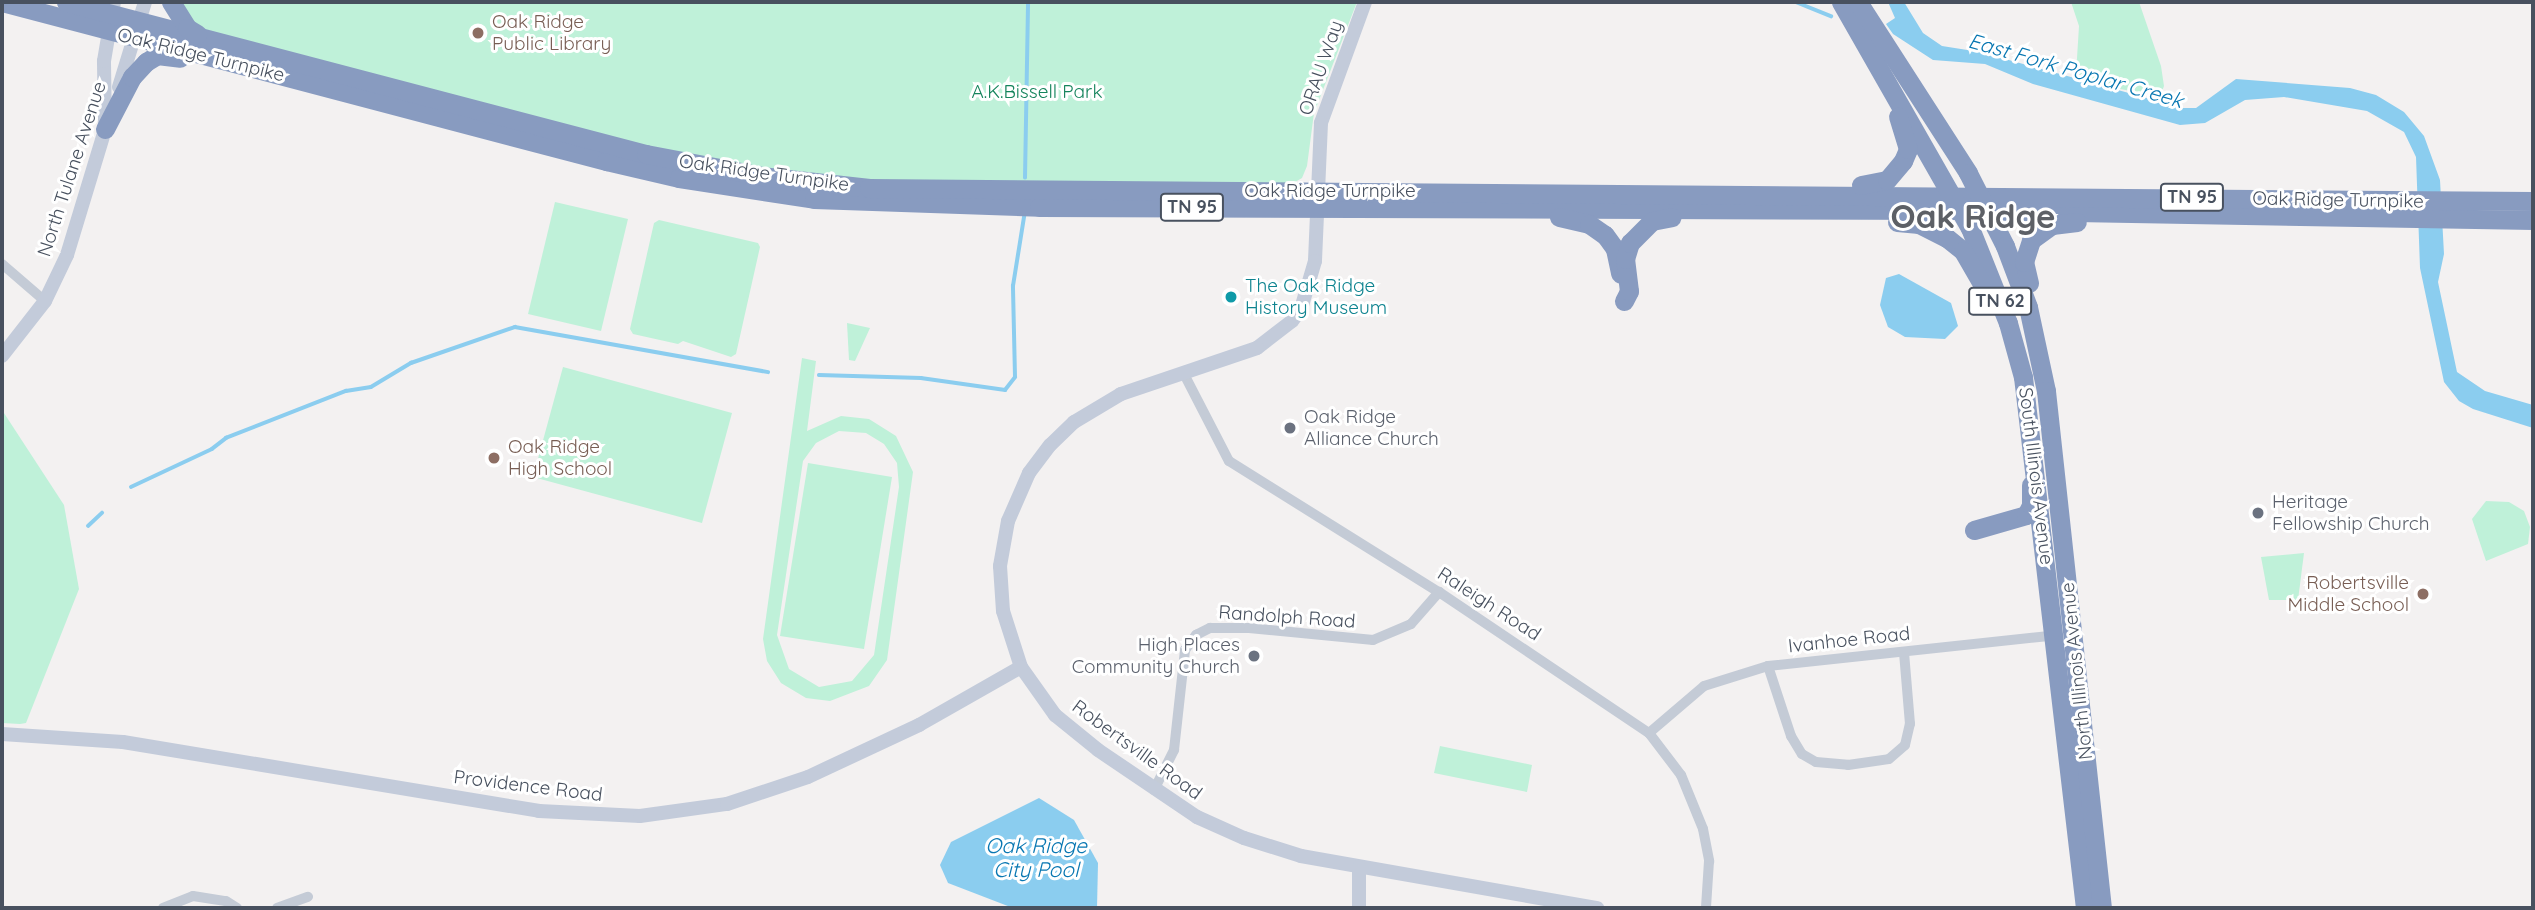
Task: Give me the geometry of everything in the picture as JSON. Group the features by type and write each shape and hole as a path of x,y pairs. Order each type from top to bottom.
{"highway":[{"name":"Oak Ridge Turnpike","path":"2,2 140,20 646,154 761,176 920,190 1316,200 1443,208 1769,210 1956,203 1978,194 2309,199 2406,210"},
{"name":"Oak Ridge Turnpike","path":"66,2 111,16"},
{"path":"171,2 187,28 204,38"},
{"name":"South Illinois Avenue","path":"1841,2 1956,203 1988,270 2017,355 2027,394 2046,547 2064,634 2085,908"},
{"name":"TN 62","path":"1858,2 1968,173 1978,194"},
{"name":"Oak Ridge Turnpike","path":"140,20 342,92 679,178 792,197 891,205 1787,193 1956,203 1987,212 2148,213 2444,210 2533,201"},
{"path":"106,129 132,77 157,55 303,90 342,92"},
{"path":"1787,193 1827,185 1876,185 1887,180 1903,161 1908,149 1905,130 1880,86 1872,55"},
{"path":"1968,173 1991,182 2207,186 2309,199"},
{"name":"North Illinois Avenue","path":"1978,194 2014,266 2037,343 2064,634 2102,908"},
{"path":"1443,208 1502,216 1574,219 1589,224 1605,235 1615,249 1624,301 1629,291 1627,250 1652,221 1769,210 1919,224 1947,238 1974,268 2000,331 2017,355"},
{"path":"2444,210 2533,220"},
{"path":"2037,343 2034,301 2024,262 2031,240 2052,225 2148,213"},
{"path":"2027,394 2031,505 2015,521 1974,530 2029,530 2046,547"}],"street":[{"name":"ORAU Way","path":"1316,200 1321,123 1365,2"},
{"path":"106,129 111,16"},
{"name":"North Tulane Avenue","path":"2,356 45,301 67,256 140,20"},
{"name":"Robertsville Road","path":"1316,200 1313,273 1293,321 1257,348 1096,406 1050,445 1029,473 1008,521 1000,566 1003,611 1021,667 1055,715 1154,790 1244,838 1301,856 1598,908"},
{"path":"2,264 45,301"},
{"name":"Raleigh Road","path":"1184,374 1229,461 1439,592 1649,733 1681,775 1703,829 1709,861 1706,908"},
{"name":"Randolph Road","path":"1154,790 1174,750 1185,650 1195,635 1210,628 1249,628 1373,640 1411,624 1439,592"},
{"name":"Ivanhoe Road","path":"1649,733 1704,686 1768,666 2064,634"},
{"path":"1768,666 1791,736 1802,754 1816,762 1847,765 1889,759 1905,745 1910,724 1904,652"},
{"name":"Providence Road","path":"2,734 123,743 539,811 640,816 727,804 808,777 919,725 1021,667"},
{"path":"1359,867 1359,908"},
{"path":"163,908 192,896 226,901 237,908"},
{"path":"277,908 308,897"}],"green space":[{"name":"A.K.Bissell Park","path":"174,2 1357,2 1314,113 1307,166 1302,178 1290,185 865,183 662,152 201,32"},
{"path":"2071,2 2139,2 2161,66 2164,86 2160,97 2081,81 2076,74 2079,26"},
{"path":"555,202 628,219 601,331 528,314"},
{"path":"659,220 758,243 760,247 736,354 731,357 683,341 678,344 633,334 630,329 654,223"},
{"path":"847,323 870,328 855,361 849,360"},
{"path":"802,358 816,361 807,431 841,416 869,419 896,436 913,472 887,660 869,686 830,701 806,698 781,683 767,661 763,639","holes":["839,431 866,433 884,444 897,463 899,487 874,655 852,681 819,687 789,669 777,635 803,461 816,443"]},
{"path":"563,367 732,413 702,523 533,477"},
{"path":"2,410 64,505 79,589 26,723 20,724 2,723"},
{"path":"808,463 892,477 864,649 780,636"},
{"path":"2486,501 2509,502 2524,511 2530,527 2528,544 2486,561 2472,519"},
{"path":"2304,553 2298,600 2269,600 2261,557"},
{"path":"1440,746 1532,765 1527,792 1434,773"}],"water":[{"name":"East Fork Poplar Creek","path":"1888,2 1904,2 1923,33 1942,46 1980,52 2183,108 2196,108 2236,79 2350,88 2376,95 2404,112 2424,136 2440,180 2444,254 2438,282 2457,372 2485,391 2533,405 2533,428 2473,409 2459,401 2444,382 2420,268 2416,157 2404,132 2367,111 2284,97 2245,100 2205,123 2180,125 2033,84 1985,64 1933,60 1893,34 1886,24 1895,18"},
{"path":"1899,274 1951,303 1958,326 1945,339 1905,337 1888,327 1880,305 1886,278"},
{"name":"Oak Ridge City Pool","path":"1039,798 1074,820 1098,863 1097,908 1013,908 948,883 940,865 951,842"}],"waterway":[{"path":"1025,178 1028,2"},
{"path":"1796,2 1831,16"},
{"path":"819,375 921,378 1005,390 1015,377 1013,286 1024,217"},
{"path":"131,487 212,449 226,438 346,391 371,387 411,363 515,327 768,372"},
{"path":"88,526 102,513"}],"place":[{"name":"Oak Ridge Public Library","path":"478,33"},
{"name":"The Oak Ridge History Museum","path":"1231,297"},
{"name":"Oak Ridge Alliance Church","path":"1290,428"},
{"name":"Oak Ridge High School","path":"494,458"},
{"name":"Heritage Fellowship Church","path":"2258,513"},
{"name":"Robertsville Middle School","path":"2423,594"},
{"name":"High Places Community Church","path":"1254,656"}],"district":[{"name":"Oak Ridge","path":"1973,216"}]}
